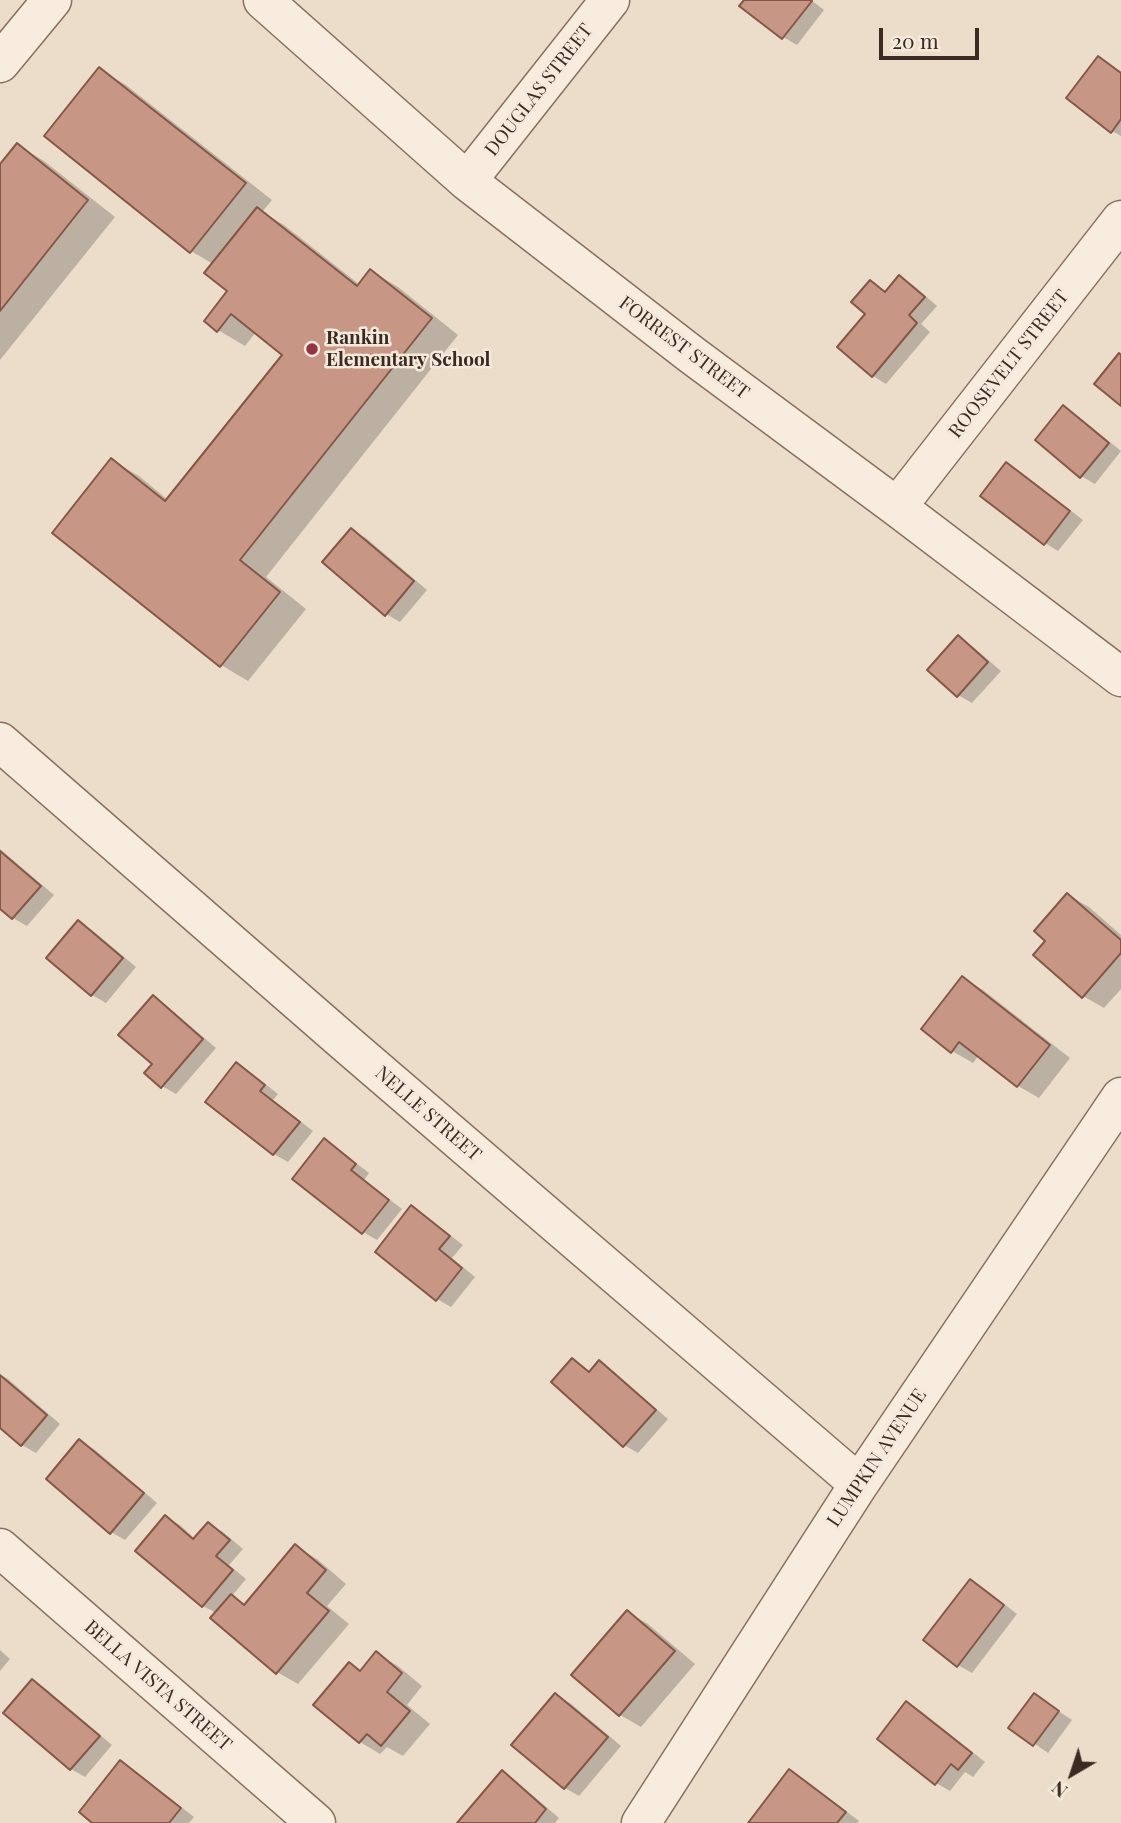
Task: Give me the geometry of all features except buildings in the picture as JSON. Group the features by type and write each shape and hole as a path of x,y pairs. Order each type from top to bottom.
{"street":[{"path":"0,63 52,0"},
{"name":"FORREST STREET","path":"263,0 467,181 692,355 1121,677"},
{"name":"DOUGLAS STREET","path":"467,181 610,0"},
{"name":"ROOSEVELT STREET","path":"897,507 1121,220"},
{"name":"NELLE STREET","path":"0,742 859,1484"},
{"name":"LUMPKIN AVENUE","path":"641,1823 859,1484 1121,1097"},
{"name":"BELLA VISTA STREET","path":"0,1548 316,1823"}],"place":[{"name":"Rankin Elementary School","path":"312,349"}]}
